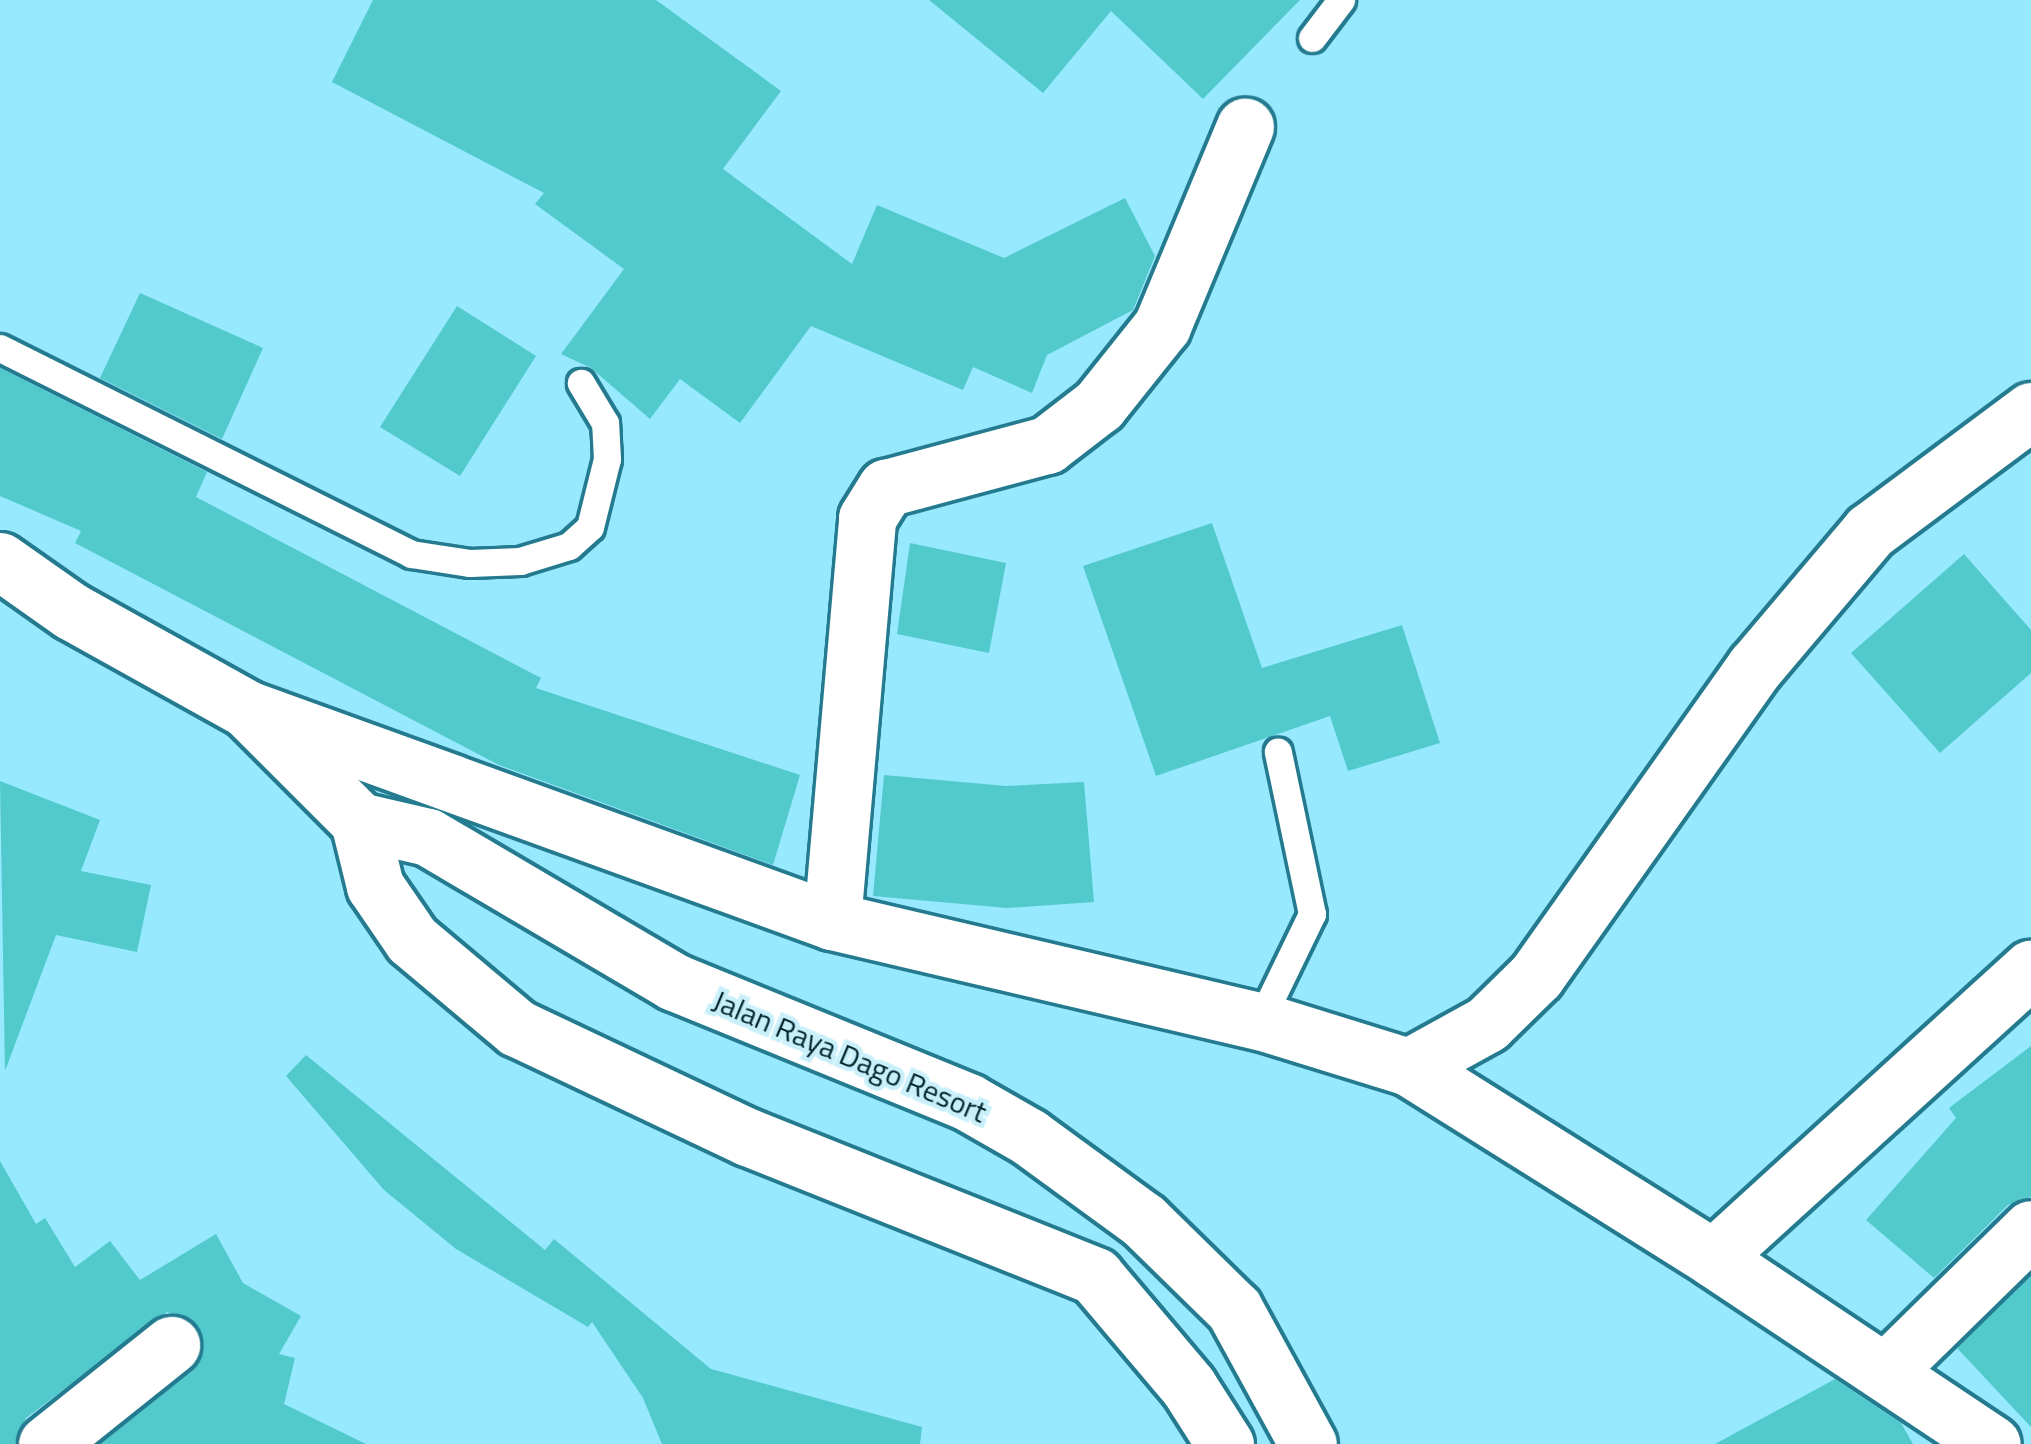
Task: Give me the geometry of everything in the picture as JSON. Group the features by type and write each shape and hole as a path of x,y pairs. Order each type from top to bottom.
{"street":[{"path":"832,921 867,518 886,488 1047,445 1099,405 1162,326 1245,127"},
{"path":"1409,1067 1486,1024 1536,976 1755,667 1870,531 2031,411"},
{"path":"0,561 71,611 247,709 832,921 1260,1022 1409,1067 1713,1258 1993,1444"},
{"path":"247,709 359,821 375,886 412,940 517,1028 748,1138 1095,1276 1174,1367 1225,1444"},
{"name":"Jalan Raya Dago Resort","path":"359,821 428,837 674,982 968,1102 1029,1137 1144,1221 1234,1309 1308,1444"},
{"path":"1713,1258 2031,969"},
{"path":"1885,1372 2031,1228"},
{"path":"46,1444 171,1345"}],"lane":[{"path":"1312,38 1341,0"},
{"path":"0,348 411,554 470,563 520,561 568,546 590,527 608,459 605,423 581,383"},
{"path":"1260,1022 1312,914 1278,752"}],"building":[{"path":"373,0 656,0 781,91 723,169 852,264 877,205 1004,258 1125,198 1155,256 1133,310 1047,355 1032,393 973,367 963,390 811,326 740,423 680,379 650,419 591,368 561,354 624,269 535,204 544,193 332,82"},
{"path":"929,0 1300,0 1203,99 1111,11 1043,93"},
{"path":"140,293 263,348 222,439 100,378"},
{"path":"457,306 536,356 460,476 380,427"},
{"path":"0,368 207,472 196,497 541,678 536,688 800,775 773,865 499,765 75,543 81,531 0,496"},
{"path":"1212,523 1262,668 1402,625 1440,743 1348,771 1330,716 1156,776 1083,566"},
{"path":"910,543 1006,563 989,653 897,634"},
{"path":"1964,554 2031,630 2031,673 1940,753 1851,653"},
{"path":"884,775 1006,786 1084,782 1094,902 1007,908 873,896"},
{"path":"0,781 100,820 81,871 151,885 137,952 56,935 5,1071"},
{"path":"2031,1046 2031,1197 2008,1205 1934,1278 1866,1220 1956,1118 1949,1108"},
{"path":"306,1055 545,1250 554,1239 711,1369 922,1427 920,1444 662,1444 643,1398 592,1322 588,1327 456,1249 384,1190 286,1076"},
{"path":"0,1161 36,1224 45,1218 75,1267 110,1241 140,1280 216,1234 243,1283 301,1316 279,1354 295,1358 284,1404 366,1444 100,1444 201,1358 197,1325 167,1312 26,1418 15,1444 0,1444"},
{"path":"2031,1275 2031,1427 1957,1348"},
{"path":"1835,1379 1901,1423 1913,1444 1715,1444"}]}
